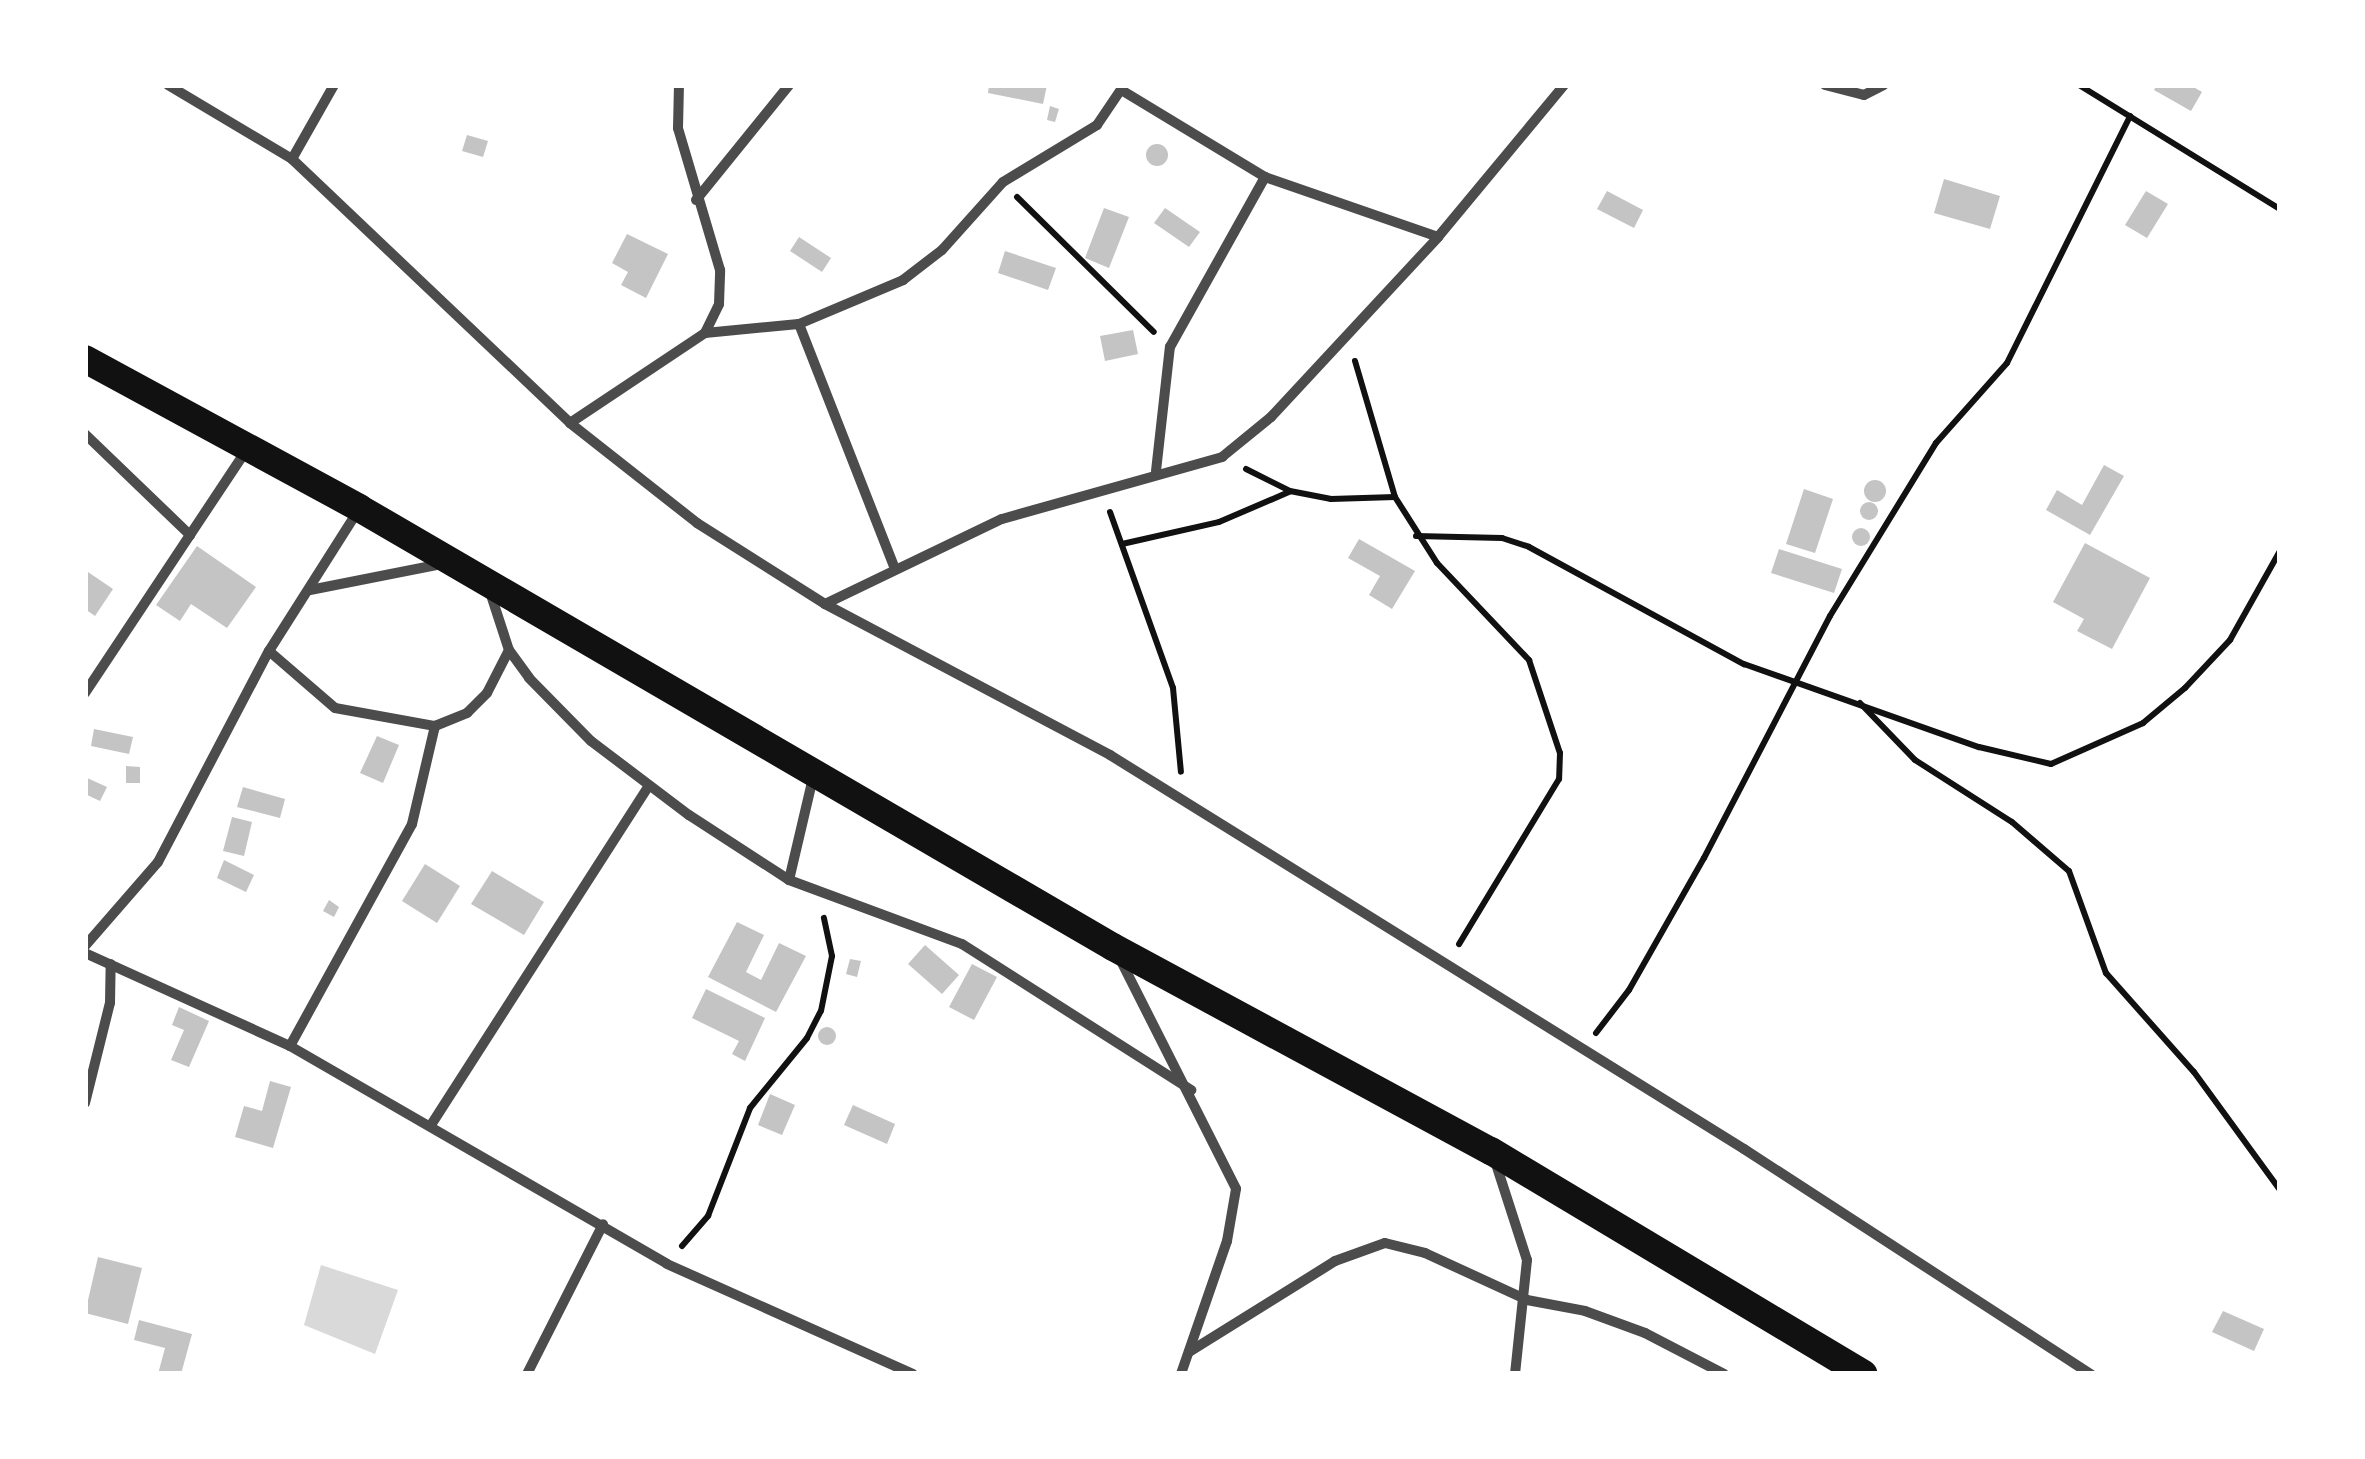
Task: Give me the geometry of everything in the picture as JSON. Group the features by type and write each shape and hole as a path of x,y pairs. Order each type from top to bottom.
{"highway":[{"path":"85,359 246,451 359,508 813,777 1113,946 1491,1151 1864,1374"}],"street":[{"path":"168,85 292,159 570,423 698,523 824,604 1181,800 1583,1050 2091,1374"},
{"path":"292,159 334,85"},
{"path":"679,85 678,128 696,200 720,270 719,304 706,333"},
{"path":"696,200 788,85"},
{"path":"824,604 1002,519 1156,471 1222,457 1271,418 1347,330 1438,236 1564,85"},
{"path":"1826,85 1864,95 1884,85"},
{"path":"570,423 706,333 799,324 903,280 942,250 1002,182 1097,126 1123,88 1265,177 1438,236"},
{"path":"1156,471 1170,346 1265,177"},
{"path":"799,324 895,569"},
{"path":"85,434 190,535"},
{"path":"85,692 246,451"},
{"path":"359,508 269,650 158,862 85,949 290,1046 668,1264 913,1374"},
{"path":"310,590 452,562"},
{"path":"488,586 509,650 560,713 649,786 789,880 962,944 1191,1090"},
{"path":"269,650 335,708 435,726 467,714 487,693 509,650"},
{"path":"290,1046 412,824 435,726"},
{"path":"789,880 813,777"},
{"path":"432,1125 501,1007 649,786"},
{"path":"1113,946 1191,1090 1236,1188 1227,1241 1182,1374"},
{"path":"85,1103 110,1003 112,964"},
{"path":"1491,1151 1524,1236 1526,1300 1515,1374"},
{"path":"527,1374 603,1224"},
{"path":"1189,1352 1346,1255 1384,1244 1425,1254 1526,1300 1600,1316 1724,1374"}],"path":[{"path":"2079,85 2280,208"},
{"path":"1583,1050 1629,990 1798,685 1830,616 1936,444 2007,362 2130,116"},
{"path":"1002,182 1170,346"},
{"path":"1347,330 1395,497 1416,536 1529,660 1562,765 1446,966"},
{"path":"1222,457 1290,492 1331,500 1395,497"},
{"path":"1102,487 1173,688 1181,800"},
{"path":"1122,544 1219,522 1290,492"},
{"path":"1416,536 1487,537 1529,546 1701,644 1798,685 2025,760 2071,759 2142,723 2185,688 2230,640 2280,551"},
{"path":"1859,702 1915,760 2012,822 2069,871 2106,973 2194,1072 2280,1190"},
{"path":"668,1264 708,1216 750,1108 808,1038 821,1011 832,956 811,890"}],"shaded area":[{"path":"321,1265 398,1290 375,1354 304,1325"}],"building":[{"path":"989,85 1047,85 1043,104 988,93"},
{"path":"2157,85 2190,85 2202,92 2191,111 2154,90"},
{"path":"1050,106 1059,109 1055,122 1047,120"},
{"path":"467,135 488,141 483,157 462,151"},
{"path":"1157,144 1165,147 1165,163 1157,166 1149,163 1146,155 1149,147"},
{"path":"1944,179 2000,196 1990,229 1934,213"},
{"path":"1607,191 1643,210 1634,228 1597,209"},
{"path":"2146,191 2168,204 2147,238 2125,225"},
{"path":"1104,208 1129,217 1109,268 1085,258"},
{"path":"1165,208 1200,232 1189,247 1154,223"},
{"path":"627,234 668,254 646,298 621,285 628,272 612,263"},
{"path":"799,237 831,258 822,272 790,251"},
{"path":"1005,251 1056,268 1048,290 998,273"},
{"path":"1133,330 1138,354 1105,361 1100,336"},
{"path":"2104,465 2124,476 2090,535 2046,510 2057,490 2082,505"},
{"path":"1875,480 1883,483 1883,499 1875,502 1867,499 1864,491 1867,483"},
{"path":"1804,489 1833,499 1815,553 1786,544"},
{"path":"1869,502 1878,511 1869,520 1860,511"},
{"path":"1861,528 1868,530 1868,544 1861,546 1854,544 1852,537 1854,530"},
{"path":"1359,539 1415,571 1392,609 1369,595 1380,576 1348,558"},
{"path":"2085,543 2150,578 2112,649 2077,631 2084,619 2053,602"},
{"path":"197,546 256,587 227,628 191,604 180,621 156,605"},
{"path":"1779,549 1842,569 1834,593 1771,573"},
{"path":"85,570 113,589 95,616 85,609"},
{"path":"94,729 133,737 129,754 91,746"},
{"path":"377,736 399,745 383,783 360,773"},
{"path":"126,766 140,767 140,783 126,783"},
{"path":"85,777 107,787 100,801 85,794"},
{"path":"243,787 285,799 280,818 237,807"},
{"path":"232,817 252,822 244,856 223,851"},
{"path":"224,860 254,875 246,892 217,878"},
{"path":"425,864 460,886 437,923 402,901"},
{"path":"492,871 544,902 524,935 471,904"},
{"path":"329,900 339,907 334,917 323,911"},
{"path":"737,922 764,935 746,972 761,980 779,943 806,956 776,1012 708,977"},
{"path":"925,945 959,975 942,994 908,964"},
{"path":"850,959 861,961 857,977 846,974"},
{"path":"972,964 997,977 974,1020 949,1007"},
{"path":"706,989 765,1018 745,1061 732,1054 739,1041 692,1018"},
{"path":"179,1007 209,1021 189,1067 171,1060 184,1030 172,1025"},
{"path":"827,1027 836,1036 827,1045 818,1036"},
{"path":"270,1081 291,1087 273,1148 235,1137 244,1106 262,1111"},
{"path":"770,1094 795,1105 782,1135 758,1125"},
{"path":"853,1105 895,1124 887,1144 844,1125"},
{"path":"98,1257 142,1268 128,1324 85,1313"},
{"path":"2223,1311 2264,1329 2254,1351 2212,1332"},
{"path":"139,1320 192,1334 181,1374 158,1374 165,1348 134,1340"}]}
